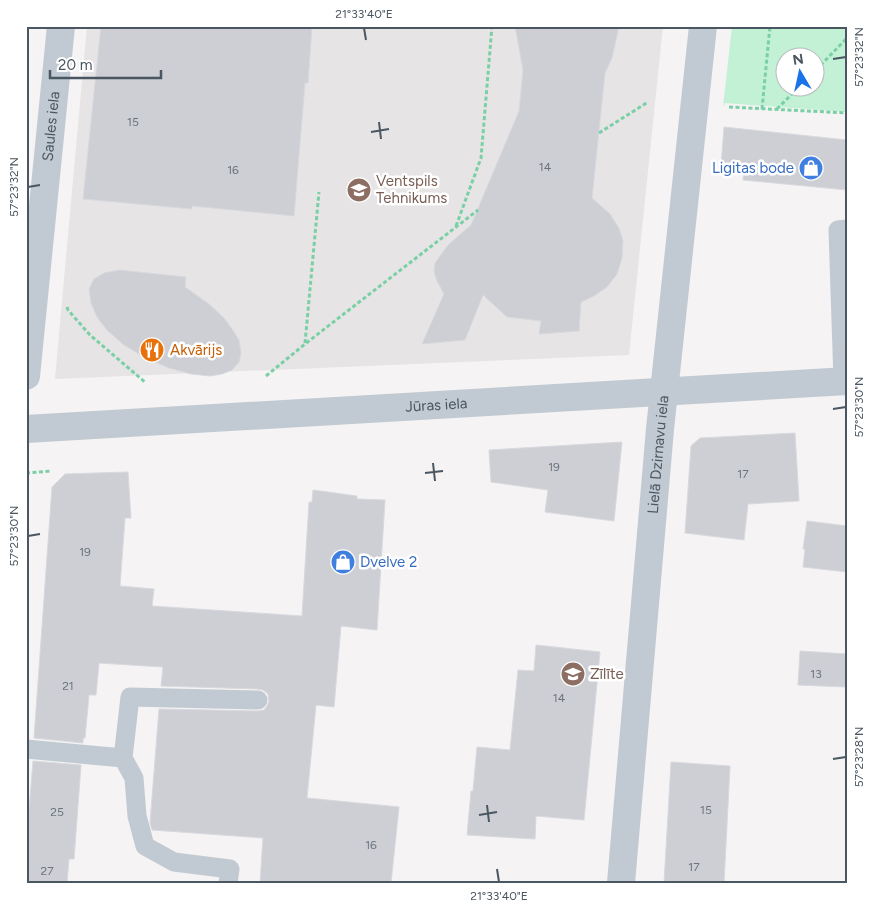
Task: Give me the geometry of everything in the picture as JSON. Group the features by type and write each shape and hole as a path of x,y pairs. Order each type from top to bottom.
{"street":[{"name":"Saules iela","path":"26,376 61,26"},
{"name":"Lielā Dzirnavu iela","path":"621,883 664,392 702,26"},
{"name":"Jūras iela","path":"26,429 845,381"}],"lane":[{"path":"845,381 838,230 847,229"},
{"path":"228,883 230,869 174,862 145,846 137,816 134,778 123,758 130,697 258,700"},
{"path":"26,750 123,758"}],"path":[{"path":"456,226 481,158 492,26"},
{"path":"762,109 770,26"},
{"path":"826,60 847,38"},
{"path":"776,110 788,98"},
{"path":"599,133 648,102"},
{"path":"723,107 847,112"},
{"path":"305,344 319,192"},
{"path":"266,376 478,210"},
{"path":"65,302 68,310 90,336 146,383"},
{"path":"26,473 51,471"}],"shaded area":[{"name":"Ventspils Tehnikums","path":"87,26 663,26 629,355 55,379"}],"green space":[{"path":"732,26 847,26 847,112 725,103 723,107"}],"building":[{"path":"101,26 312,26 308,83 305,83 294,216 192,206 192,209 83,199"},
{"path":"515,26 619,26 612,58 605,73 592,198 610,214 619,228 623,241 622,258 617,274 607,287 581,302 579,331 539,334 541,321 507,317 483,295 465,340 422,344 444,294 434,272 435,263 448,245 471,225 519,111 523,70"},
{"path":"724,127 847,140 847,190 743,180 744,169 721,166"},
{"path":"119,270 186,277 185,287 209,304 224,318 239,340 241,353 239,362 232,370 222,374 210,376 191,374 169,368 146,358 124,345 107,330 97,317 91,303 89,289 94,279 104,273"},
{"path":"795,433 799,501 748,504 744,540 685,533 691,446 700,438"},
{"path":"622,442 614,521 545,512 548,490 491,482 489,450"},
{"path":"128,472 131,518 125,518 120,586 154,589 152,606 302,616 309,502 312,502 313,490 357,496 357,499 385,500 377,630 341,626 334,707 316,705 307,798 399,807 391,883 260,883 263,838 152,830 150,823 159,709 264,710 269,701 268,694 263,690 161,686 163,667 99,663 96,695 89,695 83,743 34,738 52,487 65,474"},
{"path":"807,521 847,526 847,572 803,567 805,549 803,549"},
{"path":"536,645 600,652 584,820 536,816 535,839 467,835 477,747 510,750 518,670 534,671"},
{"path":"800,651 847,654 847,687 798,685"},
{"path":"33,761 81,765 74,859 69,859 67,883 26,883 26,848"},
{"path":"671,762 730,766 724,883 664,883"}],"place":[{"name":"Ligitas bode","path":"811,168"},
{"name":"Ventspils Tehnikums","path":"359,190"},
{"name":"Akvārijs","path":"152,350"},
{"name":"Dvelve 2","path":"343,562"},
{"name":"Zīlīte","path":"573,674"}]}
